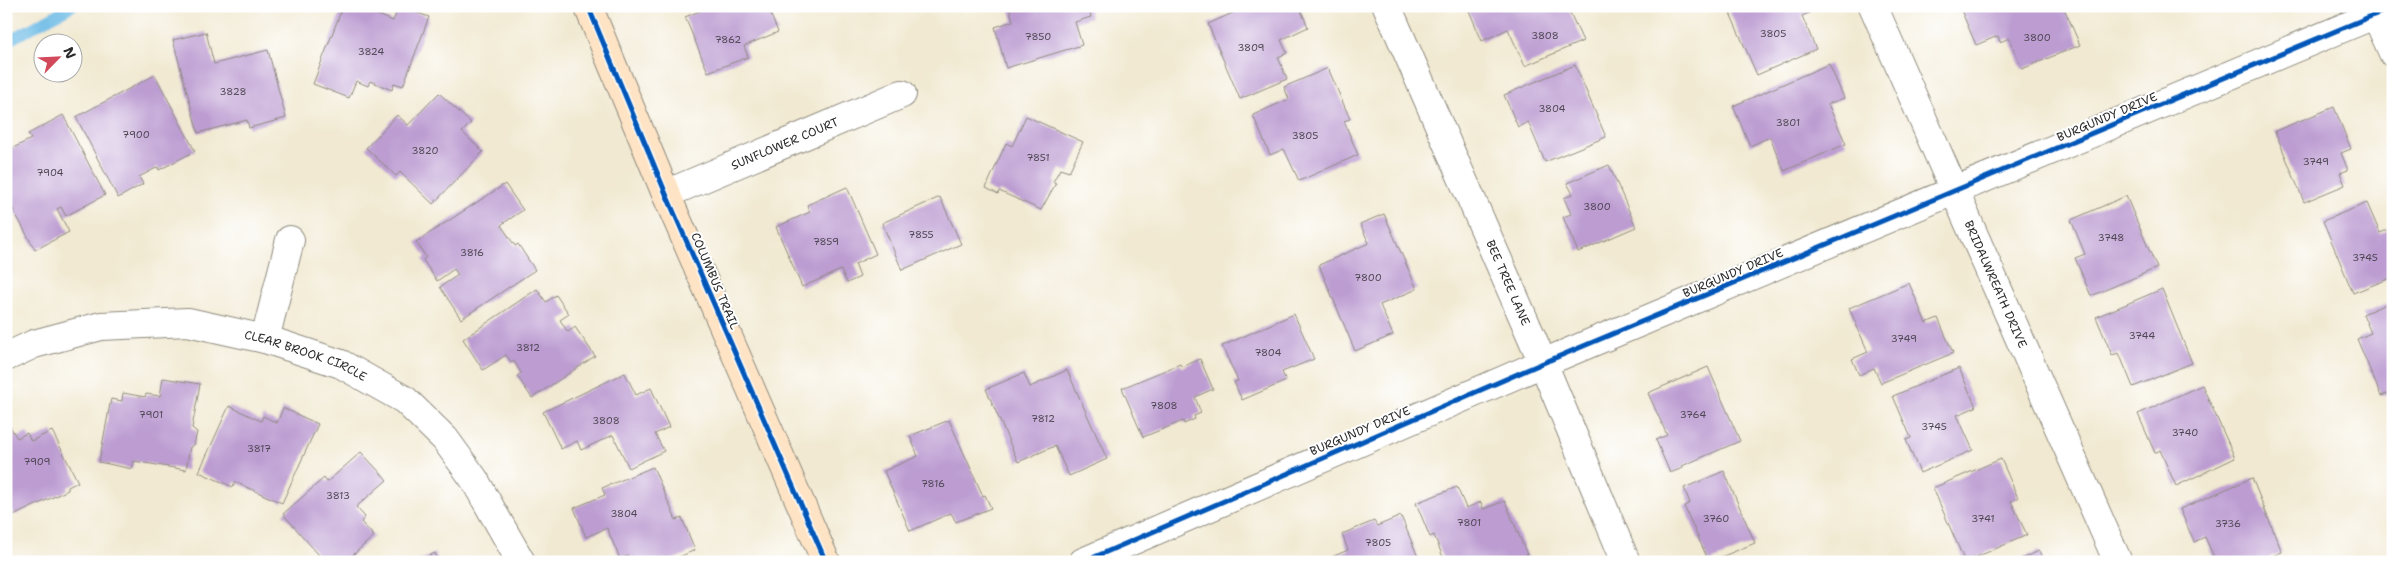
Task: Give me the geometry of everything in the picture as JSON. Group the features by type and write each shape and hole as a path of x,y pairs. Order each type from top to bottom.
{"street":[{"name":"COLUMBUS TRAIL","path":"588,6 666,194 826,562"},
{"name":"BEE TREE LANE","path":"1387,6 1626,562"},
{"name":"BRIDALWREATH DRIVE","path":"1873,6 2118,562"},
{"name":"BURGUNDY DRIVE","path":"1083,562 1542,363 1956,191 2380,9"},
{"path":"2380,9 2393,53"},
{"name":"SUNFLOWER COURT","path":"666,194 902,94"},
{"path":"265,338 290,240"},
{"name":"CLEAR BROOK CIRCLE","path":"6,357 34,344 101,326 188,322 265,338 341,364 405,400 450,445 474,480 521,562"}],"building":[{"path":"343,6 356,6 393,21 399,6 429,17 403,86 394,83 392,90 370,81 368,86 356,81 349,98 313,84"},
{"path":"712,6 767,6 778,32 744,46 748,57 708,72 685,17"},
{"path":"1009,6 1088,6 1091,17 1075,22 1082,45 1006,68 995,27 1013,21"},
{"path":"1248,6 1299,6 1308,27 1281,40 1287,53 1278,57 1287,79 1240,99 1208,24"},
{"path":"1467,6 1567,6 1583,41 1525,66 1508,29 1482,41"},
{"path":"1727,6 1806,6 1809,13 1802,16 1816,49 1757,75"},
{"path":"1969,6 2063,6 2080,45 2022,69 2009,38 2000,42 1998,36 1976,45 1961,10"},
{"path":"206,32 214,64 268,50 286,118 249,128 247,120 198,133 173,40"},
{"path":"1829,64 1844,98 1828,104 1846,144 1784,171 1770,137 1750,146 1733,106"},
{"path":"1575,65 1606,137 1545,162 1528,122 1518,127 1504,95"},
{"path":"1328,68 1350,119 1344,121 1358,155 1299,181 1284,149 1270,155 1253,115 1289,99 1284,87"},
{"path":"155,75 195,151 159,170 158,167 139,177 143,184 118,198 76,117"},
{"path":"439,93 471,123 462,132 483,152 433,204 400,172 396,176 366,148 397,115 408,125"},
{"path":"2334,107 2351,149 2341,153 2348,170 2340,173 2345,185 2304,202 2275,131"},
{"path":"63,115 105,195 66,216 61,207 57,209 69,232 35,250 6,196 6,140 11,149 31,139 28,134"},
{"path":"1026,116 1083,142 1069,172 1060,169 1053,182 1056,183 1041,210 999,191 998,194 986,188 1006,143 1012,146"},
{"path":"1609,165 1636,227 1578,252 1563,217 1571,214 1564,198 1573,194 1567,183"},
{"path":"505,184 523,210 501,225 515,246 518,244 535,270 461,319 440,287 458,275 454,269 437,281 423,260 426,257 416,242"},
{"path":"847,187 876,254 855,264 860,277 847,283 841,270 802,287 776,227 810,212 807,205"},
{"path":"2126,196 2157,268 2091,296 2075,258 2085,254 2071,220"},
{"path":"940,197 961,244 902,270 882,223"},
{"path":"2367,203 2380,233 2390,229 2393,236 2393,277 2353,293 2323,221"},
{"path":"1384,214 1417,289 1380,305 1393,335 1355,351 1319,265 1369,243 1360,224"},
{"path":"1909,283 1926,323 1938,318 1953,353 1881,383 1874,368 1859,375 1852,359 1868,352 1849,308"},
{"path":"537,289 546,302 556,295 569,314 560,320 568,332 575,327 595,356 532,398 517,376 521,373 514,361 512,363 506,355 483,370 463,339"},
{"path":"2162,289 2192,363 2133,387 2119,353 2112,355 2096,317"},
{"path":"2393,301 2393,392 2381,396 2357,339 2371,333 2363,314"},
{"path":"1294,314 1314,359 1282,372 1286,381 1242,400 1234,382 1238,381 1222,346"},
{"path":"1200,359 1213,389 1195,397 1201,413 1194,416 1195,419 1184,424 1183,421 1143,437 1122,388 1180,364 1182,367"},
{"path":"1708,367 1740,441 1670,473 1656,440 1667,435 1648,393"},
{"path":"1959,368 1976,407 1957,415 1973,450 1920,473 1906,440 1911,438 1893,396"},
{"path":"1067,370 1107,459 1069,476 1055,446 1018,462 986,389 1024,373 1030,387"},
{"path":"625,373 636,395 651,388 669,427 655,434 664,451 629,468 613,435 581,450 577,441 561,449 543,412"},
{"path":"163,378 200,384 192,428 197,432 194,445 190,447 186,470 134,461 132,469 99,462 111,399 122,401 123,393 145,397 146,394 160,396"},
{"path":"2202,385 2235,458 2176,486 2160,450 2155,453 2138,414"},
{"path":"229,406 261,421 263,416 277,423 283,408 318,424 282,503 235,482 233,487 199,472"},
{"path":"949,420 983,496 985,495 991,508 956,522 951,513 910,531 884,471 918,456 910,436"},
{"path":"8,423 17,438 27,433 31,441 52,431 78,482 68,487 68,490 15,515 6,503 6,424"},
{"path":"361,452 387,480 356,507 365,517 361,522 374,536 345,562 325,562 283,514 324,478 327,482"},
{"path":"2001,459 2018,498 2011,501 2027,535 1965,562 1933,488"},
{"path":"653,467 676,520 682,518 695,550 668,562 630,562 628,556 620,559 607,528 586,537 574,508 605,495 602,488"},
{"path":"1724,471 1755,543 1709,562 1684,506 1690,503 1684,488"},
{"path":"2252,478 2282,552 2259,562 2216,562 2205,537 2194,542 2180,509"},
{"path":"1457,487 1466,508 1481,502 1483,509 1505,501 1530,562 1445,562 1434,535 1430,537 1416,503"},
{"path":"1401,516 1420,562 1320,562 1348,550 1342,534 1374,521 1377,526"},
{"path":"2039,551 2044,562 2014,562"},
{"path":"435,553 439,562 417,562"}],"waterway":[{"path":"6,42 72,6"}],"cycle path":[{"path":"588,6 666,194 826,562"},
{"path":"1083,562 1543,363 2393,7"}]}
